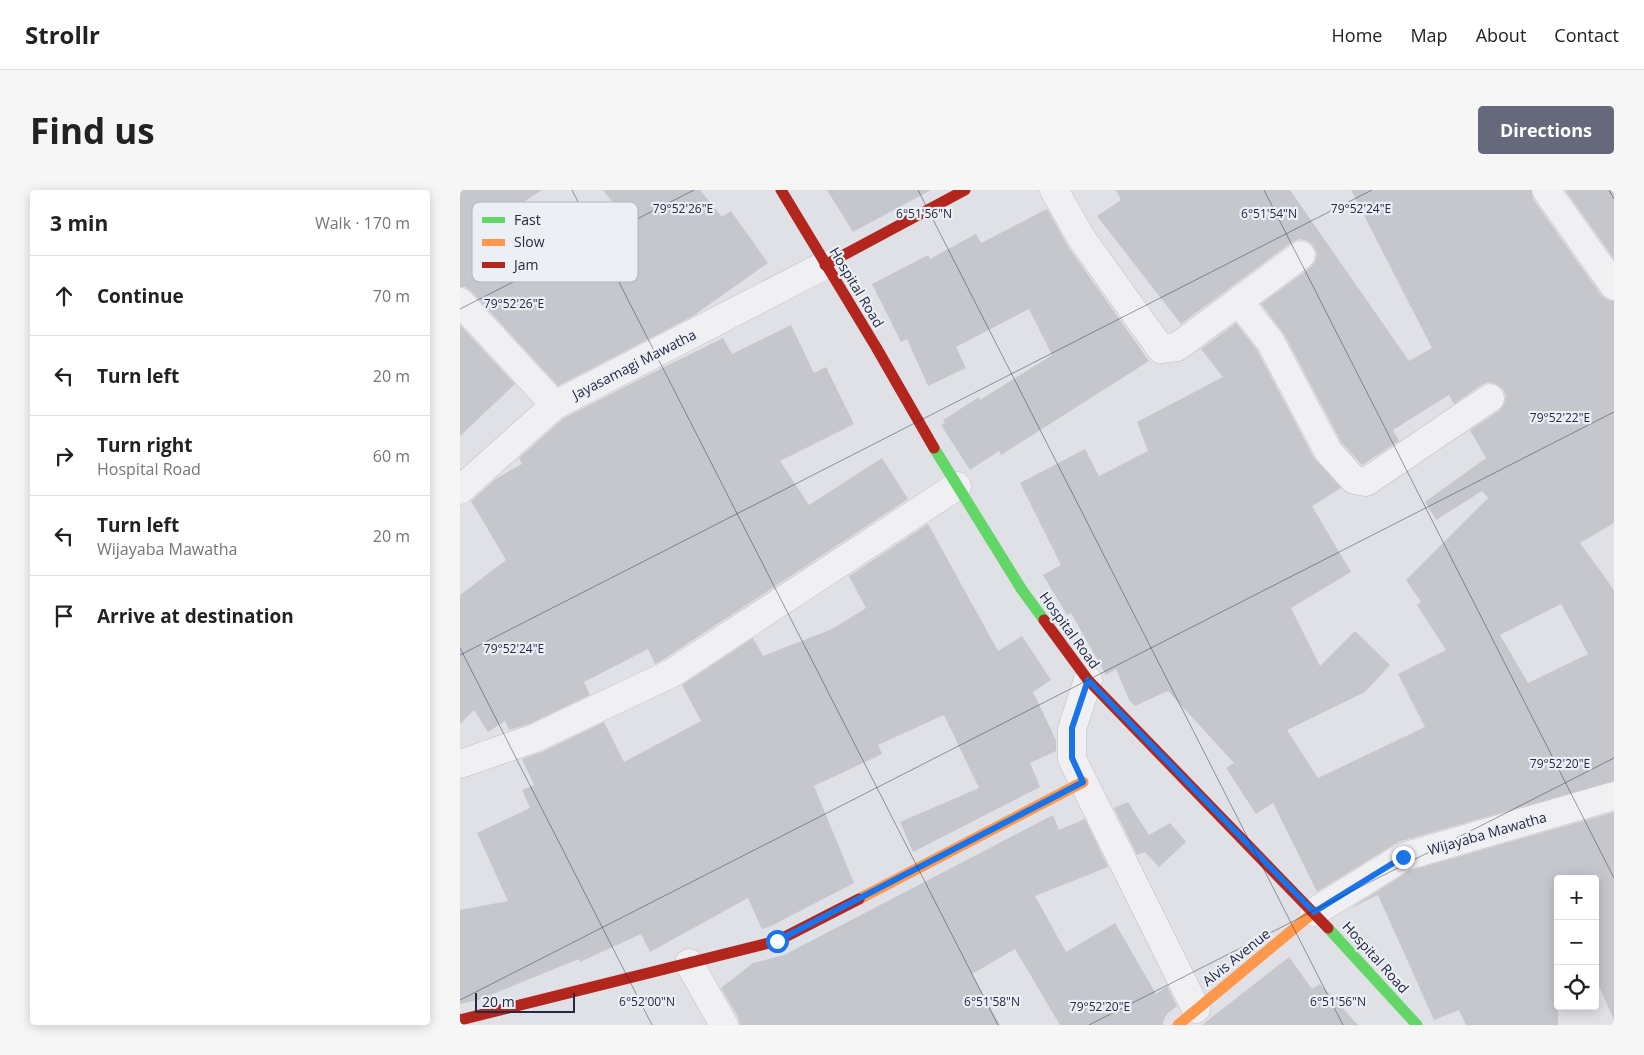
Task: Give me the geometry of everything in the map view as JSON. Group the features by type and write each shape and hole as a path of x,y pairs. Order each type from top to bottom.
{"main road":[{"name":"Hospital Road","path":"781,190 876,347 956,486 1022,590 1088,680 1314,912 1417,1025"},
{"path":"825,265 965,190"},
{"path":"460,1020 777,941 1083,782"},
{"name":"Alvis Avenue","path":"1187,1017 1314,912"}],"street":[{"path":"1054,190 1082,239 1161,349 1177,347 1301,255"},
{"path":"1546,190 1614,286"},
{"name":"Jayasamagi Mawatha","path":"460,490 555,405 825,265"},
{"path":"460,302 555,405"},
{"path":"1239,302 1270,341 1328,451 1354,480 1366,482 1490,398"},
{"path":"460,764 535,738 672,673 956,486"},
{"path":"1088,680 1072,728 1072,758 1187,1017"},
{"name":"Wijayaba Mawatha","path":"1314,912 1403,857 1614,796"},
{"path":"689,963 724,1025"}],"building":[{"path":"460,190 542,190 523,202 472,202 472,282 638,282 638,202 612,202 603,190 700,190 722,217 731,211 768,263 693,316 558,386 471,291 465,287 460,287"},
{"path":"827,190 931,190 853,232"},
{"path":"1116,190 1290,190 1409,361 1432,348 1351,190 1531,190 1533,199 1601,295 1607,300 1614,301 1614,523 1580,543 1614,590 1614,781 1398,842 1317,892 1273,803 1256,814 1226,768 1234,763 1168,691 1135,706 1129,700 1116,669 1106,675 1071,613 1067,615 1043,575 1061,565 1020,483 1085,449 1099,476 1148,451 1137,422 1223,377 1201,349 1236,323 1257,350 1314,458 1341,488 1312,506 1351,572 1291,608 1320,666 1355,631 1390,665 1365,692 1287,730 1318,778 1425,727 1398,674 1446,650 1417,605 1421,602 1406,580 1488,498 1482,491 1436,520 1425,502 1486,458 1470,430 1499,411 1506,397 1503,389 1489,382 1481,385 1454,404 1449,395 1393,430 1399,441 1362,465 1341,442 1284,334 1261,304 1311,267 1315,262 1317,254 1313,245 1308,241 1300,239 1292,242 1181,324 1097,216 1121,200","holes":["1561,604 1588,654 1528,683 1500,635"]},
{"path":"1565,190 1614,190 1614,259"},
{"path":"1047,209 1069,248 1149,361 1001,455 999,451 970,470 941,425 945,423 943,420 979,397 980,400 1052,355 1029,309 956,347 966,368 928,386 907,339 901,342 872,284 928,255 930,259 976,234 981,243"},
{"path":"460,325 515,384 460,436"},
{"path":"791,325 814,373 826,367 854,424 780,461 809,505 882,458 908,499 655,664 648,649 584,682 590,695 529,724 509,730 505,721 488,732 474,710 460,724 460,595 506,560 471,501 497,478 522,464 519,458 564,418 723,338 732,354"},
{"path":"928,524 998,651 1022,636 1051,680 1033,692 1056,740 1056,751 1030,763 1040,787 913,852 900,822 979,788 944,715 878,745 882,754 814,786 854,883 762,929 748,898 650,952 641,934 580,962 579,959 478,1000 460,1004 460,910 508,901 477,833 530,808 522,790 534,785 522,759 542,752 604,722 624,762 701,721 682,685 753,638 763,656 832,629 866,608 849,576"},
{"path":"1128,802 1149,835 1170,823 1186,842 1159,867 1145,852 1137,855 1114,808"},
{"path":"1614,812 1614,1020 1599,986 1599,875 1554,875 1554,1010 1558,1010 1558,1025 1466,1025 1459,1010 1434,1020 1378,895 1349,909 1409,871"},
{"path":"1053,815 1059,830 1085,819 1108,867 1035,896 1066,952 1115,923 1156,994 1167,986 1177,1006 1168,1013 1163,1025 1060,1025 1015,949 972,974 1000,1025 740,1025 738,1017 721,988 753,963 784,955"},
{"path":"1289,957 1312,989 1320,984 1358,1025 1202,1025"}],"traffic: fast":[{"path":"934,448 1022,590 1044,620"},
{"path":"1328,928 1417,1025"}],"traffic: slow":[{"path":"859,899 1083,782"},
{"path":"1178,1025 1314,912"}],"traffic: jam":[{"path":"781,190 876,347 934,448"},
{"path":"825,265 965,190"},
{"path":"1044,620 1088,680 1328,928"},
{"path":"460,1020 777,941 859,899"}],"route":[{"path":"777,941 1083,782 1072,758 1072,728 1088,680 1314,912 1403,857"}]}
